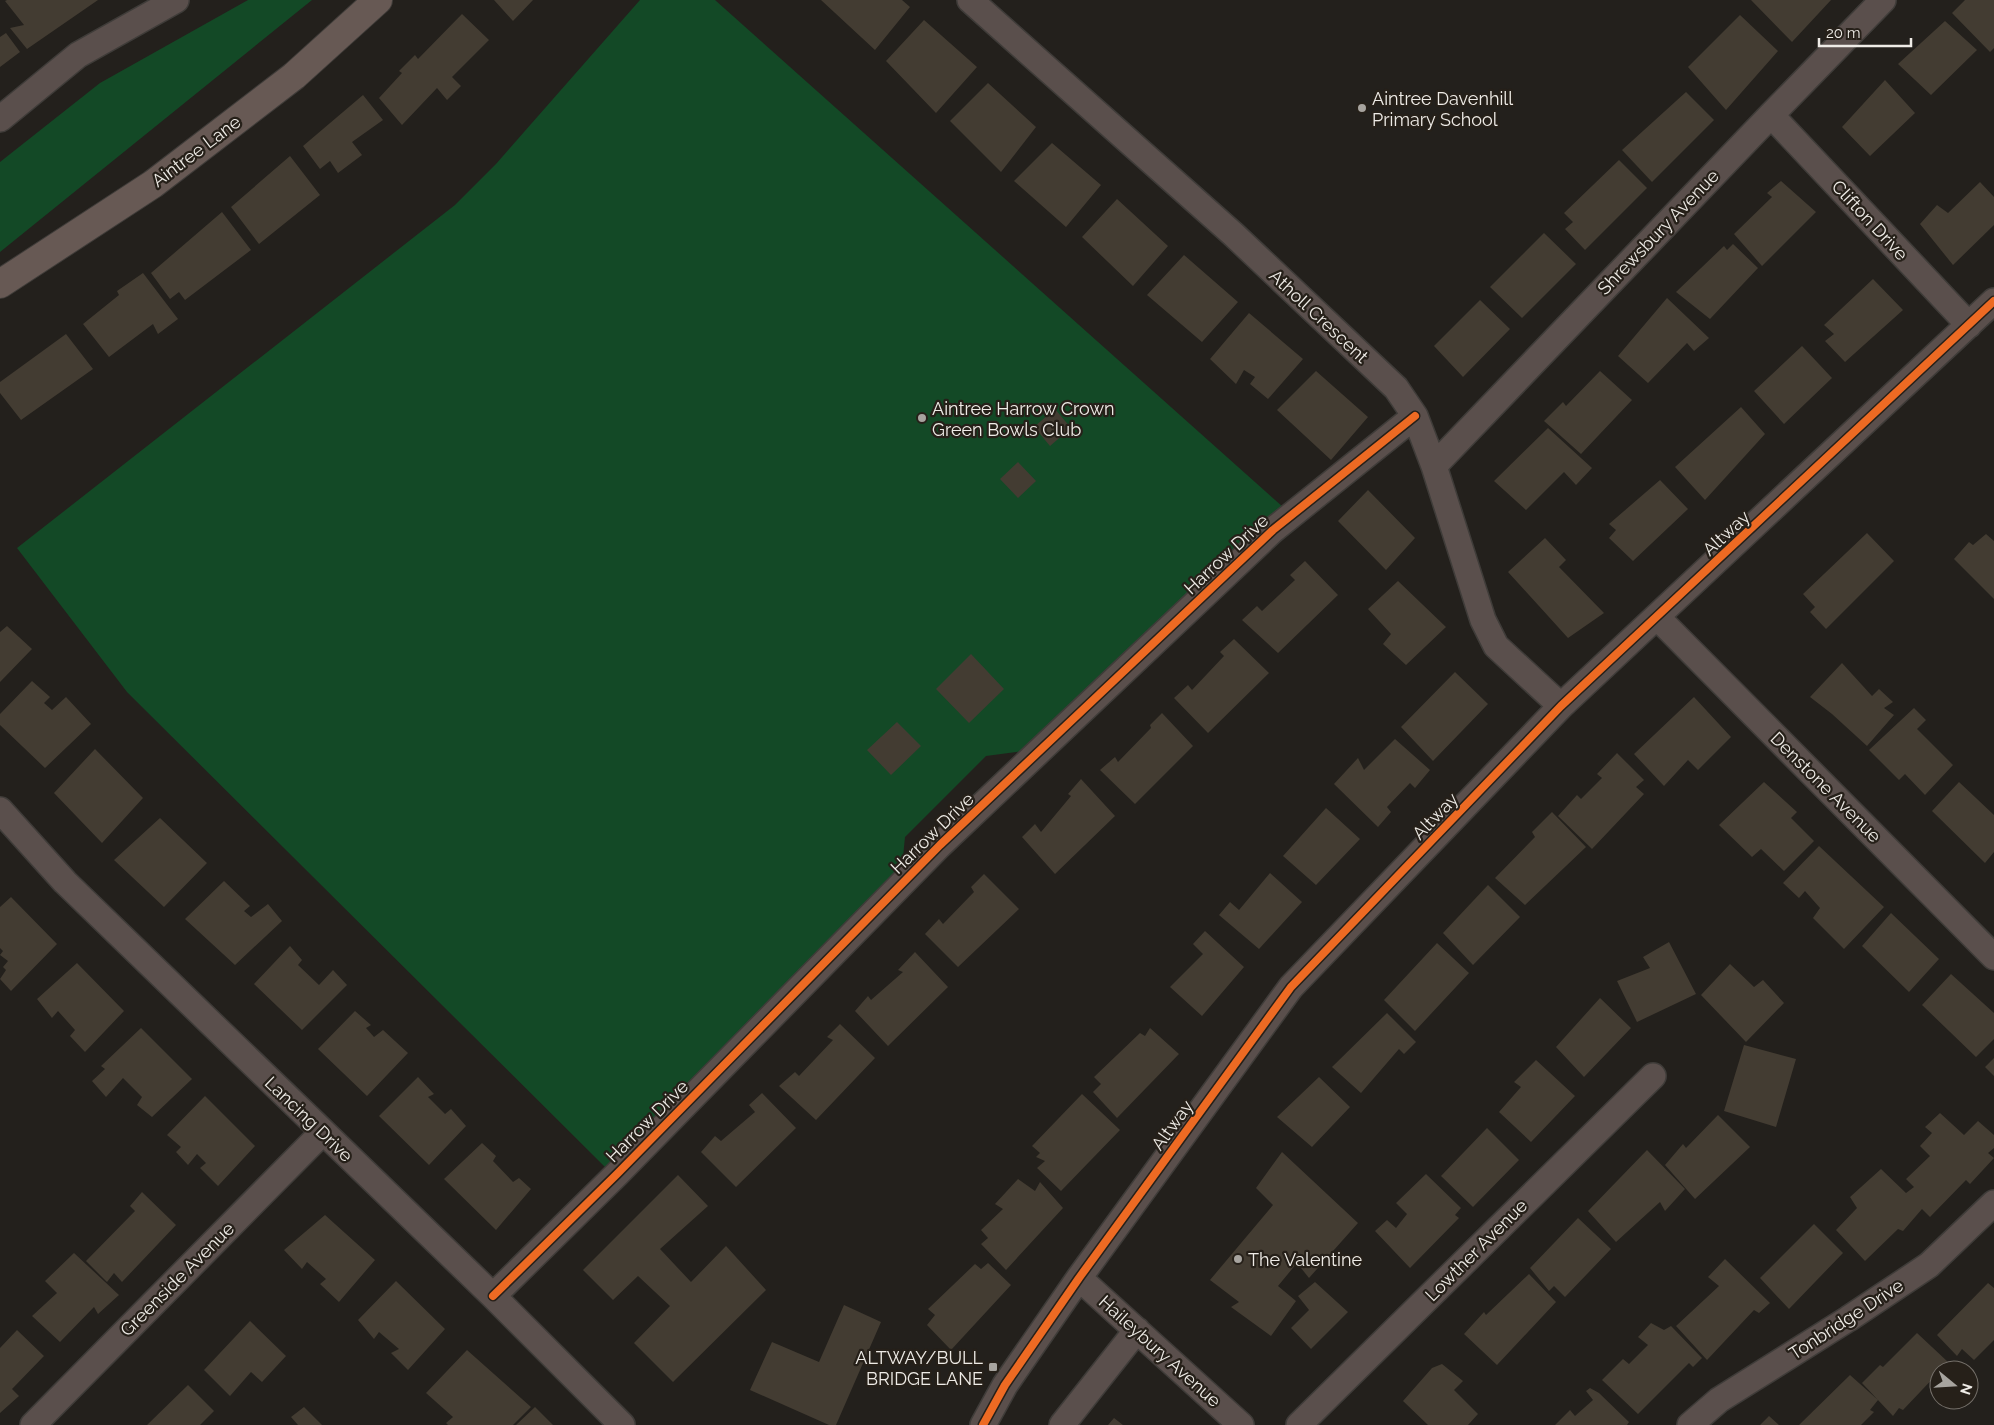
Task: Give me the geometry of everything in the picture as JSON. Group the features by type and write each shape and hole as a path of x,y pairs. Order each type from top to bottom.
{"main road":[{"name":"Aintree Lane","path":"0,284 154,184 294,76 378,0"}],"street":[{"path":"0,119 78,55 176,0"},
{"name":"Atholl Crescent","path":"970,0 1240,241 1396,388 1415,416 1434,466 1482,620 1496,646 1561,706"},
{"name":"Shrewsbury Avenue","path":"1434,466 1883,0"},
{"name":"Clifton Drive","path":"1771,115 1969,325"},
{"name":"Altway","path":"983,1425 1005,1385 1079,1278 1292,987 1561,706 1994,301"},
{"name":"Harrow Drive","path":"493,1296 617,1174 940,845 1273,530 1415,416"},
{"name":"Denstone Avenue","path":"1657,617 1994,956"},
{"name":"Lancing Drive","path":"0,810 65,882 322,1133 493,1296 622,1425"},
{"name":"Lowther Avenue","path":"1299,1425 1653,1076"},
{"name":"Greenside Avenue","path":"33,1425 322,1133"},
{"name":"Tonbridge Drive","path":"1690,1425 1719,1400 1848,1319 1929,1265 1994,1204"},
{"name":"Haileybury Avenue","path":"1079,1278 1242,1425"},
{"path":"1062,1425 1137,1330"}],"green space":[{"path":"248,0 312,0 0,252 0,162 100,83"},
{"path":"640,0 715,0 1283,507 1024,751 986,756 905,837 901,877 606,1168 127,692 17,548 455,205 496,164"}],"building":[{"path":"98,0 27,49 10,28 24,25 5,1"},
{"path":"494,0 533,0 513,21"},
{"path":"821,0 902,0 910,7 875,50"},
{"path":"1751,0 1831,0 1792,42"},
{"path":"1965,0 1994,0 1994,48 1990,52 1952,13"},
{"path":"462,14 489,40 452,77 461,86 447,100 437,88 402,125 379,98 402,73 399,71 415,55 418,59"},
{"path":"1740,15 1778,51 1726,110 1688,67"},
{"path":"924,20 977,67 936,113 886,61"},
{"path":"1945,21 1977,50 1931,95 1898,64"},
{"path":"6,33 20,52 0,67 0,37"},
{"path":"1885,80 1915,113 1870,156 1842,127"},
{"path":"988,83 1036,127 1001,172 950,121"},
{"path":"1686,92 1714,120 1652,182 1622,150"},
{"path":"363,95 383,120 352,142 362,155 338,173 330,161 320,169 303,146"},
{"path":"1052,143 1101,185 1066,227 1014,181"},
{"path":"290,156 320,195 259,244 231,207"},
{"path":"1619,160 1647,188 1585,250 1565,229 1573,222 1564,213"},
{"path":"1781,181 1816,212 1762,266 1734,234 1772,197 1767,193"},
{"path":"1980,182 1994,197 1994,225 1953,265 1920,224 1937,205 1948,213"},
{"path":"1117,199 1168,246 1133,286 1082,237"},
{"path":"222,212 251,250 185,300 179,292 170,299 151,273"},
{"path":"1544,233 1576,264 1522,318 1490,287"},
{"path":"1733,244 1758,268 1710,319 1676,292 1724,246 1727,250"},
{"path":"1184,255 1238,302 1202,342 1147,295"},
{"path":"143,273 178,319 158,334 153,324 109,357 83,324 119,295 117,291"},
{"path":"1873,279 1903,310 1845,362 1825,341 1834,334 1824,325"},
{"path":"1667,298 1709,338 1694,351 1687,343 1648,383 1618,356"},
{"path":"1480,300 1510,329 1463,377 1434,346"},
{"path":"1249,313 1303,359 1268,399 1250,384 1255,377 1244,370 1236,384 1210,359"},
{"path":"66,334 93,369 21,420 0,393 0,382"},
{"path":"1802,346 1832,378 1784,424 1754,391"},
{"path":"1316,371 1368,417 1331,460 1277,410"},
{"path":"1600,371 1632,400 1581,454 1544,421 1563,402 1566,406"},
{"path":"1741,407 1765,434 1705,500 1675,467"},
{"path":"1055,409 1071,428 1050,446 1034,427"},
{"path":"1548,428 1592,468 1576,485 1564,472 1526,510 1494,481"},
{"path":"1018,462 1036,481 1018,498 1000,479"},
{"path":"1660,480 1688,509 1633,561 1609,538 1616,530 1609,524"},
{"path":"1368,490 1415,538 1386,570 1338,521"},
{"path":"1867,533 1894,561 1826,629 1810,612 1815,607 1803,594"},
{"path":"1986,534 1994,541 1994,599 1954,559 1969,542 1973,545"},
{"path":"1545,538 1566,560 1559,567 1604,613 1568,638 1508,572"},
{"path":"1305,561 1338,595 1278,653 1242,620 1257,606 1262,611 1295,580 1290,575"},
{"path":"1398,581 1446,627 1406,665 1383,644 1391,634 1368,609"},
{"path":"7,626 32,649 0,682 0,632"},
{"path":"1234,639 1269,673 1208,733 1174,698 1188,685 1192,690 1224,656 1220,652"},
{"path":"971,654 1004,689 969,723 936,689"},
{"path":"1842,663 1872,696 1879,689 1893,702 1884,708 1894,715 1867,746 1810,697"},
{"path":"1455,672 1488,704 1433,761 1401,727"},
{"path":"32,681 50,697 44,703 52,710 66,697 91,724 45,768 0,725 0,714"},
{"path":"1694,697 1731,737 1698,770 1688,760 1664,786 1634,754"},
{"path":"1914,708 1926,720 1917,729 1953,765 1925,795 1905,774 1899,780 1869,750"},
{"path":"1162,713 1193,746 1135,804 1100,770 1115,757 1118,762 1151,728 1150,725"},
{"path":"897,722 921,746 891,775 867,750"},
{"path":"1395,739 1430,770 1415,788 1410,783 1387,807 1391,812 1378,827 1334,784 1358,758 1364,770"},
{"path":"95,749 143,798 102,843 54,793"},
{"path":"1617,753 1644,780 1636,787 1644,794 1592,849 1558,816 1577,795 1581,799 1602,778 1597,774"},
{"path":"1081,779 1115,816 1055,874 1022,837 1035,824 1041,832 1071,796 1068,794"},
{"path":"1764,782 1797,812 1791,818 1814,841 1784,871 1761,849 1752,857 1719,825"},
{"path":"1959,782 1994,815 1994,852 1985,863 1932,811"},
{"path":"1326,808 1360,839 1316,885 1283,856"},
{"path":"1552,812 1586,847 1525,905 1495,878 1535,837 1532,832"},
{"path":"160,818 207,863 164,907 114,860"},
{"path":"1819,846 1884,907 1844,949 1813,918 1820,908 1805,891 1799,898 1783,883"},
{"path":"1270,873 1302,902 1259,949 1219,915 1230,902 1239,910"},
{"path":"984,874 1019,909 958,967 925,934 939,919 943,924 974,892 971,887"},
{"path":"224,881 250,906 244,911 251,917 268,904 282,921 235,965 185,919"},
{"path":"1488,885 1520,917 1473,965 1443,933"},
{"path":"11,897 57,944 11,991 0,979 6,970 3,967 8,961 0,955 3,951 0,948 0,907"},
{"path":"1891,913 1939,959 1909,992 1862,946"},
{"path":"1205,931 1244,967 1202,1016 1170,987 1203,954 1193,944"},
{"path":"1669,942 1696,994 1637,1022 1617,981 1650,968 1643,957"},
{"path":"1437,943 1469,973 1415,1031 1384,1000"},
{"path":"290,946 302,960 298,965 319,985 333,970 347,985 302,1030 254,984"},
{"path":"915,952 948,987 888,1046 855,1011 868,996 871,1000 903,972 898,970"},
{"path":"77,963 124,1011 85,1052 70,1036 75,1030 58,1011 52,1018 37,999"},
{"path":"1730,964 1754,987 1763,980 1784,1003 1746,1042 1701,995"},
{"path":"1951,974 1994,1013 1994,1039 1976,1057 1922,1005"},
{"path":"1600,998 1631,1028 1584,1077 1556,1047"},
{"path":"355,1011 371,1025 366,1028 374,1037 383,1030 408,1053 367,1096 318,1049"},
{"path":"1387,1013 1416,1042 1404,1054 1399,1049 1361,1093 1332,1067"},
{"path":"840,1024 875,1058 816,1120 779,1086 795,1072 799,1076 833,1040 827,1037"},
{"path":"141,1028 192,1079 152,1117 137,1105 142,1097 123,1078 106,1097 92,1081 105,1069 101,1066"},
{"path":"1150,1028 1179,1054 1117,1118 1093,1092 1101,1084 1094,1077 1140,1033 1145,1036"},
{"path":"1744,1045 1796,1059 1776,1127 1724,1111"},
{"path":"1994,1058 1994,1076 1985,1067"},
{"path":"1536,1060 1575,1096 1531,1142 1499,1112 1521,1087 1514,1082"},
{"path":"418,1077 434,1094 428,1097 445,1114 451,1109 466,1126 429,1165 379,1116"},
{"path":"1319,1077 1350,1107 1312,1147 1277,1117"},
{"path":"762,1093 796,1128 736,1187 701,1152 715,1136 721,1141 755,1112 749,1105"},
{"path":"1082,1094 1120,1130 1061,1191 1037,1168 1045,1161 1036,1157 1040,1153 1032,1146"},
{"path":"205,1096 255,1146 218,1186 200,1168 206,1163 197,1154 188,1165 176,1152 181,1147 167,1135"},
{"path":"1940,1113 1964,1135 1978,1121 1994,1135 1994,1148 1988,1153 1994,1158 1970,1184 1966,1180 1930,1217 1922,1209 1903,1231 1898,1229 1865,1261 1836,1230 1857,1208 1850,1197 1881,1169 1906,1193 1914,1187 1906,1179 1930,1156 1920,1146 1932,1133 1925,1127"},
{"path":"1718,1115 1750,1147 1695,1199 1665,1165 1683,1144 1686,1148"},
{"path":"1487,1128 1519,1160 1473,1207 1441,1176"},
{"path":"482,1143 496,1156 493,1161 513,1182 519,1178 531,1189 496,1230 444,1179"},
{"path":"1647,1150 1685,1189 1665,1211 1660,1202 1616,1242 1588,1211"},
{"path":"1282,1152 1358,1223 1309,1278 1297,1263 1278,1286 1296,1301 1271,1336 1231,1307 1239,1302 1210,1280 1273,1205 1256,1188"},
{"path":"1426,1174 1461,1208 1455,1215 1459,1218 1410,1268 1375,1231 1387,1220 1396,1228 1407,1214 1396,1203"},
{"path":"678,1175 708,1206 660,1249 691,1282 726,1246 766,1290 673,1382 634,1343 670,1306 638,1276 613,1300 583,1270"},
{"path":"1018,1179 1035,1191 1040,1182 1063,1208 1006,1270 981,1244 988,1238 981,1230 1003,1209 995,1204"},
{"path":"142,1192 176,1225 122,1282 114,1273 107,1282 86,1261 135,1211 130,1206"},
{"path":"325,1215 375,1260 339,1302 320,1284 326,1279 307,1262 302,1269 284,1250"},
{"path":"1578,1218 1611,1249 1565,1297 1554,1286 1549,1291 1530,1268"},
{"path":"1814,1224 1843,1253 1789,1309 1760,1278"},
{"path":"74,1253 119,1295 98,1314 94,1307 60,1342 32,1316 57,1293 45,1281"},
{"path":"1725,1259 1770,1303 1759,1313 1754,1310 1707,1360 1676,1326 1719,1286 1708,1277"},
{"path":"988,1263 1011,1285 951,1350 927,1325 935,1315 928,1309 975,1264 981,1269"},
{"path":"1529,1274 1556,1302 1497,1365 1464,1334 1484,1312 1486,1315"},
{"path":"396,1281 445,1329 408,1370 391,1353 399,1349 379,1332 374,1339 358,1320"},
{"path":"1315,1282 1348,1312 1311,1349 1291,1328 1309,1310 1298,1296"},
{"path":"1988,1283 1994,1288 1994,1340 1974,1360 1962,1349 1957,1356 1937,1335"},
{"path":"844,1305 881,1322 836,1425 829,1425 750,1390 772,1342 819,1362"},
{"path":"250,1321 286,1356 262,1382 251,1372 230,1396 204,1370"},
{"path":"1651,1323 1664,1330 1671,1326 1702,1358 1693,1367 1689,1363 1638,1414 1602,1380 1623,1359 1629,1364 1648,1345 1638,1337"},
{"path":"17,1330 44,1356 12,1389 19,1396 0,1413 0,1348"},
{"path":"1917,1333 1946,1360 1929,1360 1929,1383 1903,1410 1899,1408 1893,1416 1862,1383 1880,1365 1883,1367"},
{"path":"467,1350 531,1407 513,1425 448,1425 446,1423 453,1417 426,1393"},
{"path":"1442,1364 1463,1381 1454,1390 1478,1414 1468,1425 1428,1425 1403,1401 1432,1368"},
{"path":"1850,1375 1878,1400 1870,1410 1874,1412 1861,1425 1799,1425"},
{"path":"188,1385 214,1411 200,1425 147,1425"},
{"path":"1590,1388 1599,1393 1629,1422 1627,1425 1555,1425 1570,1410 1575,1416 1593,1400 1586,1391"},
{"path":"304,1407 322,1425 298,1425 291,1417"},
{"path":"535,1407 553,1425 516,1425"},
{"path":"1769,1416 1779,1425 1760,1425"},
{"path":"1114,1418 1123,1425 1108,1425"}],"cycle path":[{"path":"983,1425 1005,1385 1079,1278 1291,987 1561,706 1994,301"},
{"path":"493,1296 617,1174 940,845 1273,530 1415,416"}],"place":[{"name":"Aintree Davenhill Primary School","path":"1362,108"},
{"name":"Aintree Harrow Crown Green Bowls Club","path":"922,418"},
{"name":"The Valentine","path":"1238,1259"},
{"name":"ALTWAY/BULL BRIDGE LANE","path":"993,1367"}]}
